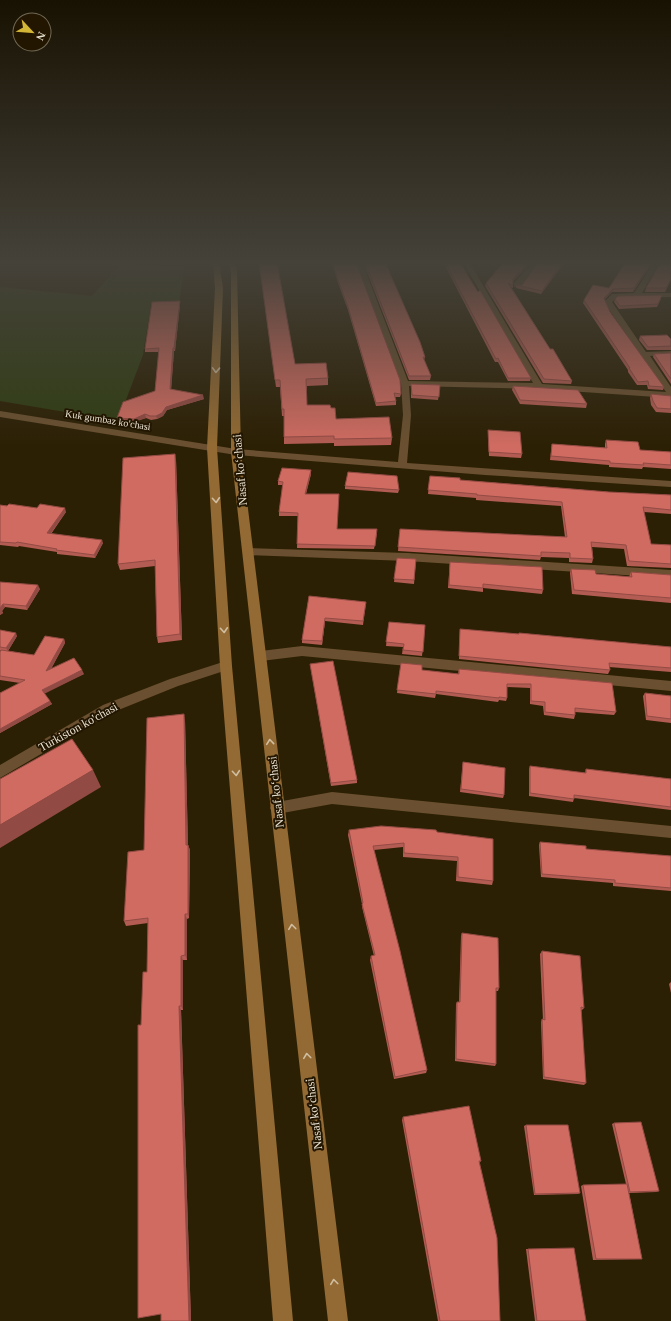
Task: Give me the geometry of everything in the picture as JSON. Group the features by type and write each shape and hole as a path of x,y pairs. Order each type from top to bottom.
{"main road":[{"name":"Nasaf ko‘chasi","path":"217,324 212,448 226,666 283,1321"},
{"name":"Nasaf ko‘chasi","path":"235,324 236,452 262,656 277,808 338,1321"}],"street":[{"path":"382,324 405,383 407,415 402,465"},
{"path":"502,324 539,386"},
{"path":"623,324 671,394"},
{"path":"644,354 671,353"},
{"path":"405,383 539,386 671,394"},
{"name":"Kuk gumbaz ko'chasi","path":"0,414 236,452 671,484"},
{"path":"249,552 331,554 513,563 671,574"},
{"path":"262,656 302,651 671,686"},
{"name":"Turkiston ko'chasi","path":"0,772 107,709 174,682 226,666"},
{"path":"277,808 332,798 671,832"}],"green space":[{"path":"0,324 148,324 143,355 118,421 0,401"}],"building":[{"path":"149,324 177,324 173,348 170,389 203,395 166,407 162,413 156,416 145,414 134,419 117,418 123,402 155,391 159,348 145,349"},
{"path":"267,324 288,324 295,364 326,363 328,378 306,379 307,405 330,405 331,408 335,408 336,419 389,417 392,438 334,439 334,436 284,437 284,409 282,409 280,380 275,380"},
{"path":"353,324 379,324 400,380 401,394 394,393 396,401 376,403"},
{"path":"389,324 412,324 420,342 425,357 423,357 431,376 409,376"},
{"path":"477,324 499,324 531,378 508,378 498,358 496,359"},
{"path":"511,324 534,324 550,349 553,349 572,381 544,379"},
{"path":"600,324 618,324 664,387 649,386 648,381 638,382"},
{"path":"667,335 671,339 671,346 648,347 640,336"},
{"path":"671,353 671,379 654,354"},
{"path":"411,384 440,385 439,397 412,395"},
{"path":"513,386 578,390 587,404 520,400"},
{"path":"651,394 671,396 671,409 657,408"},
{"path":"488,430 520,432 522,454 489,452"},
{"path":"606,440 638,442 640,450 671,452 671,465 610,463 610,461 551,456 552,444 607,448"},
{"path":"175,454 180,634 157,637 155,560 118,564 123,458"},
{"path":"282,468 311,470 305,494 339,494 337,529 377,529 375,546 297,544 298,513 279,512 283,482 278,481"},
{"path":"348,472 397,476 399,490 345,486"},
{"path":"430,476 460,478 460,480 609,492 671,495 671,510 643,507 651,544 671,545 671,564 629,561 626,545 591,542 593,559 570,558 570,553 541,552 541,556 398,547 400,529 567,537 562,502 428,490"},
{"path":"9,504 37,508 40,504 65,508 47,533 102,540 94,555 56,550 57,549 17,542 0,542 0,505 7,506"},
{"path":"397,558 416,559 414,580 394,579"},
{"path":"450,562 542,567 543,590 483,584 483,588 449,585"},
{"path":"571,569 595,570 596,574 632,577 631,572 671,575 671,598 574,590"},
{"path":"0,582 38,585 26,606 3,604 0,608"},
{"path":"309,596 366,602 363,621 325,618 322,641 302,640"},
{"path":"389,622 425,625 423,652 403,650 404,644 386,642"},
{"path":"460,629 671,647 671,668 609,663 610,670 459,656"},
{"path":"0,630 16,633 6,648 0,647"},
{"path":"45,636 64,639 46,671 74,658 82,670 42,690 50,701 0,729 0,693 25,680 0,676 0,652 1,650 34,655"},
{"path":"333,661 357,780 331,783 310,664"},
{"path":"401,663 422,665 422,670 459,674 459,669 612,683 616,712 575,708 575,715 545,712 545,702 531,701 531,684 507,684 507,698 436,691 436,694 397,690"},
{"path":"645,693 671,696 671,719 647,716"},
{"path":"184,714 186,845 188,845 188,914 185,914 185,955 181,956 181,1006 179,1006 189,1321 161,1321 161,1314 138,1318 138,1025 141,1025 143,972 147,972 148,918 124,921 128,852 144,850 147,718"},
{"path":"72,739 93,770 0,825 0,779"},
{"path":"463,762 505,768 504,795 461,789"},
{"path":"530,766 586,773 586,769 671,779 671,807 574,795 574,799 530,793"},
{"path":"381,826 436,830 437,832 493,839 493,881 458,877 458,857 404,853 404,843 373,846 400,951 427,1070 395,1077 371,956 375,955 362,904 349,830"},
{"path":"540,842 586,846 586,849 671,856 671,888 615,883 615,880 542,874"},
{"path":"462,933 498,938 499,988 496,988 496,1064 456,1059 457,1002 460,1002"},
{"path":"542,951 580,956 584,1008 581,1007 586,1083 544,1077 542,1019 545,1020"},
{"path":"469,1106 481,1161 479,1161 497,1238 500,1321 440,1321 403,1117"},
{"path":"641,1122 659,1191 630,1192 614,1123"},
{"path":"526,1125 568,1125 580,1193 535,1194"},
{"path":"627,1184 642,1259 596,1259 583,1185"},
{"path":"574,1248 586,1321 537,1321 528,1249"}]}
